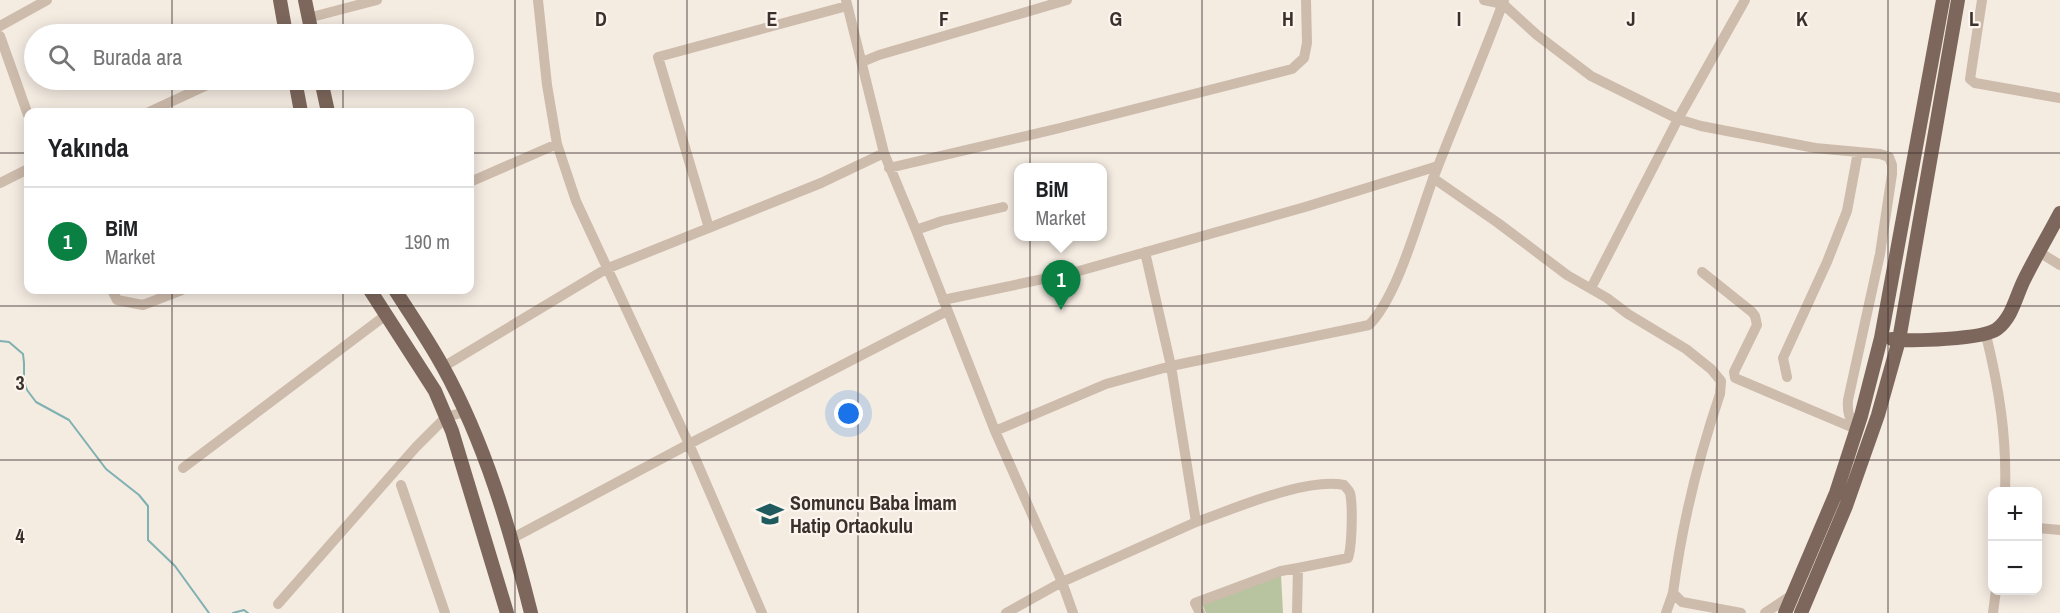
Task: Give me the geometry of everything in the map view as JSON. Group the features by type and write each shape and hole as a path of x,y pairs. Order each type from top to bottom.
{"main road":[{"path":"280,0 284,24"},
{"path":"305,0 310,24"},
{"path":"1785,613 1836,493 1857,428 1881,338 1942,0"},
{"path":"1801,613 1846,506 1878,415 1899,340 1959,0"},
{"path":"297,90 300,108"},
{"path":"323,90 327,108"},
{"path":"1881,338 1899,340 1986,334 1996,330 2008,318 2024,280 2058,223"},
{"path":"373,294 435,391 452,431 507,613"},
{"path":"397,294 443,367 465,412 487,466 511,539 531,613"}],"street":[{"path":"0,26 47,0"},
{"path":"308,18 377,0"},
{"path":"538,0 547,85 557,144 576,201 689,444 762,613"},
{"path":"862,62 1067,0"},
{"path":"889,168 1060,128 1292,69 1304,58 1307,43 1306,0"},
{"path":"1484,0 1504,2 1537,35 1591,76 1678,119 1701,126 1815,148 1880,154 1889,157 1892,165 1880,254 1848,400 1849,418 1857,428"},
{"path":"1591,288 1678,119 1745,0"},
{"path":"1982,0 1970,79 1975,83 2060,98"},
{"path":"995,432 1106,384 1171,366 1369,325 1380,314 1391,291 1433,178 1504,2"},
{"path":"709,228 657,57 846,3 889,168 916,230 995,432 1062,582 1073,613"},
{"path":"0,36 26,108"},
{"path":"158,108 196,90"},
{"path":"474,181 557,144"},
{"path":"1787,377 1784,358 1847,211 1858,152"},
{"path":"443,367 606,269 821,183 884,153"},
{"path":"511,539 945,305 1072,273 1305,207 1438,166"},
{"path":"0,183 24,171"},
{"path":"1433,178 1567,275 1686,349 1711,369 1721,381 1720,394 1686,513 1666,613"},
{"path":"916,230 1003,207"},
{"path":"1145,252 1171,366 1196,522"},
{"path":"2039,252 2060,265"},
{"path":"1702,272 1752,312 1756,320 1757,325 1734,372 1735,378 1857,428"},
{"path":"113,294 117,300 143,305 172,294"},
{"path":"183,468 386,315"},
{"path":"1986,334 1999,386 2006,463 2005,487"},
{"path":"278,604 416,447 446,417 465,412"},
{"path":"1006,613 1062,582 1196,522 1293,489 1328,483 1344,485 1350,491 1351,550 1348,558 1281,571 1195,603 1200,613"},
{"path":"401,485 445,613"},
{"path":"2042,528 2060,530"},
{"path":"1297,613 1298,568"},
{"path":"1672,592 1682,602 1741,613"},
{"path":"1765,613 1794,593"},
{"path":"1993,613 1995,595"}],"green space":[{"path":"1281,575 1283,613 1206,613 1202,604"}],"waterway":[{"path":"0,341 9,342 23,354 24,381 27,390 36,402 69,420 106,469 139,495 148,506 148,540 175,566 209,613"},
{"path":"233,613 244,610 248,613"}],"place":[{"name":"BiM","path":"1061,310"},
{"name":"Somuncu Baba İmam Hatip Ortaokulu","path":"770,514"}]}
